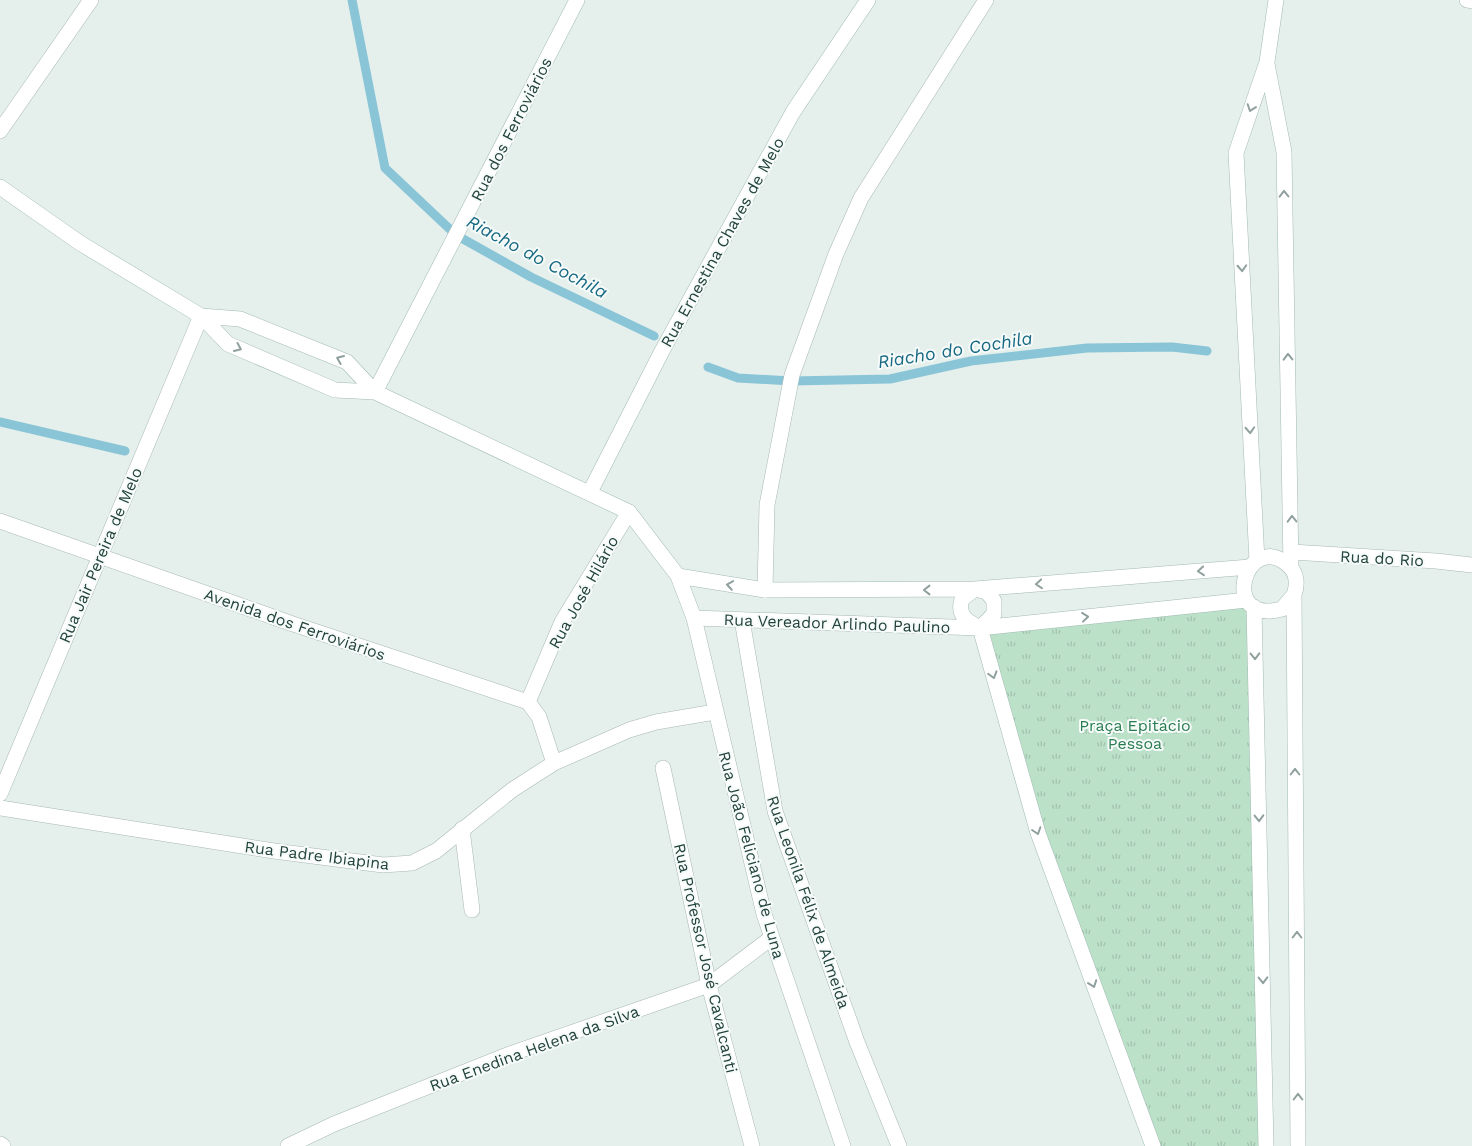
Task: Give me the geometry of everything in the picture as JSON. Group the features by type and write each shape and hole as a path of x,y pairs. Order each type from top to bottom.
{"street":[{"path":"0,131 91,0"},
{"name":"Rua dos Ferroviários","path":"375,392 577,0"},
{"name":"Rua Ernestina Chaves de Melo","path":"590,492 662,351 793,112 868,0"},
{"path":"765,590 767,505 792,375 836,254 861,198 986,0"},
{"path":"1276,0 1267,62 1236,154 1253,564 1243,582 1243,592 1251,604 1263,611 1282,609 1294,595"},
{"path":"1467,0 1472,1"},
{"path":"1267,62 1284,152 1291,568 1296,579 1294,595 1298,1146"},
{"path":"0,187 80,242 201,316 228,344 335,390 375,392 629,512"},
{"path":"201,316 240,319 348,362 375,392"},
{"name":"Rua Jair Pereira de Melo","path":"0,794 201,316"},
{"name":"Rua João Feliciano de Luna","path":"629,512 678,576 694,618 715,712 771,938 843,1146"},
{"name":"Rua José Hilário","path":"528,702 562,622 629,512"},
{"name":"Avenida dos Ferroviários","path":"0,522 293,624 528,702"},
{"name":"Rua do Rio","path":"1292,552 1436,560 1472,565"},
{"path":"1251,604 980,628 965,620 960,610 962,599 976,589 1253,564 1270,558 1278,559 1291,568"},
{"name":"Rua Vereador Arlindo Paulino","path":"678,576 765,590 976,589"},
{"path":"976,589 987,592 994,601 994,614 980,628"},
{"path":"1251,604 1266,1146"},
{"name":"Rua Vereador Arlindo Paulino","path":"694,618 980,628"},
{"name":"Rua Leonila Félix de Almeida","path":"742,620 775,811 857,1042 898,1146"},
{"path":"980,628 1038,833 1153,1146"},
{"path":"528,702 538,717 554,763"},
{"name":"Rua Padre Ibiapina","path":"0,808 274,851 383,865 412,864 436,851 512,790 554,763 629,730 656,722 715,712"},
{"name":"Rua Professor José Cavalcanti","path":"663,768 709,985 752,1146"},
{"path":"462,829 472,910"},
{"name":"Rua Enedina Helena da Silva","path":"288,1146 334,1124 510,1054 709,985 771,938"}],"green space":[{"name":"Praça Epitácio Pessoa","path":"1247,600 1266,1146 1153,1146 1038,833 980,628"}],"waterway":[{"name":"Riacho do Cochila","path":"352,0 385,168 456,235 531,277 654,336"},
{"name":"Riacho do Cochila","path":"708,367 738,378 791,381 890,379 971,361 1087,348 1172,347 1207,351"},
{"path":"0,422 125,451"}]}
